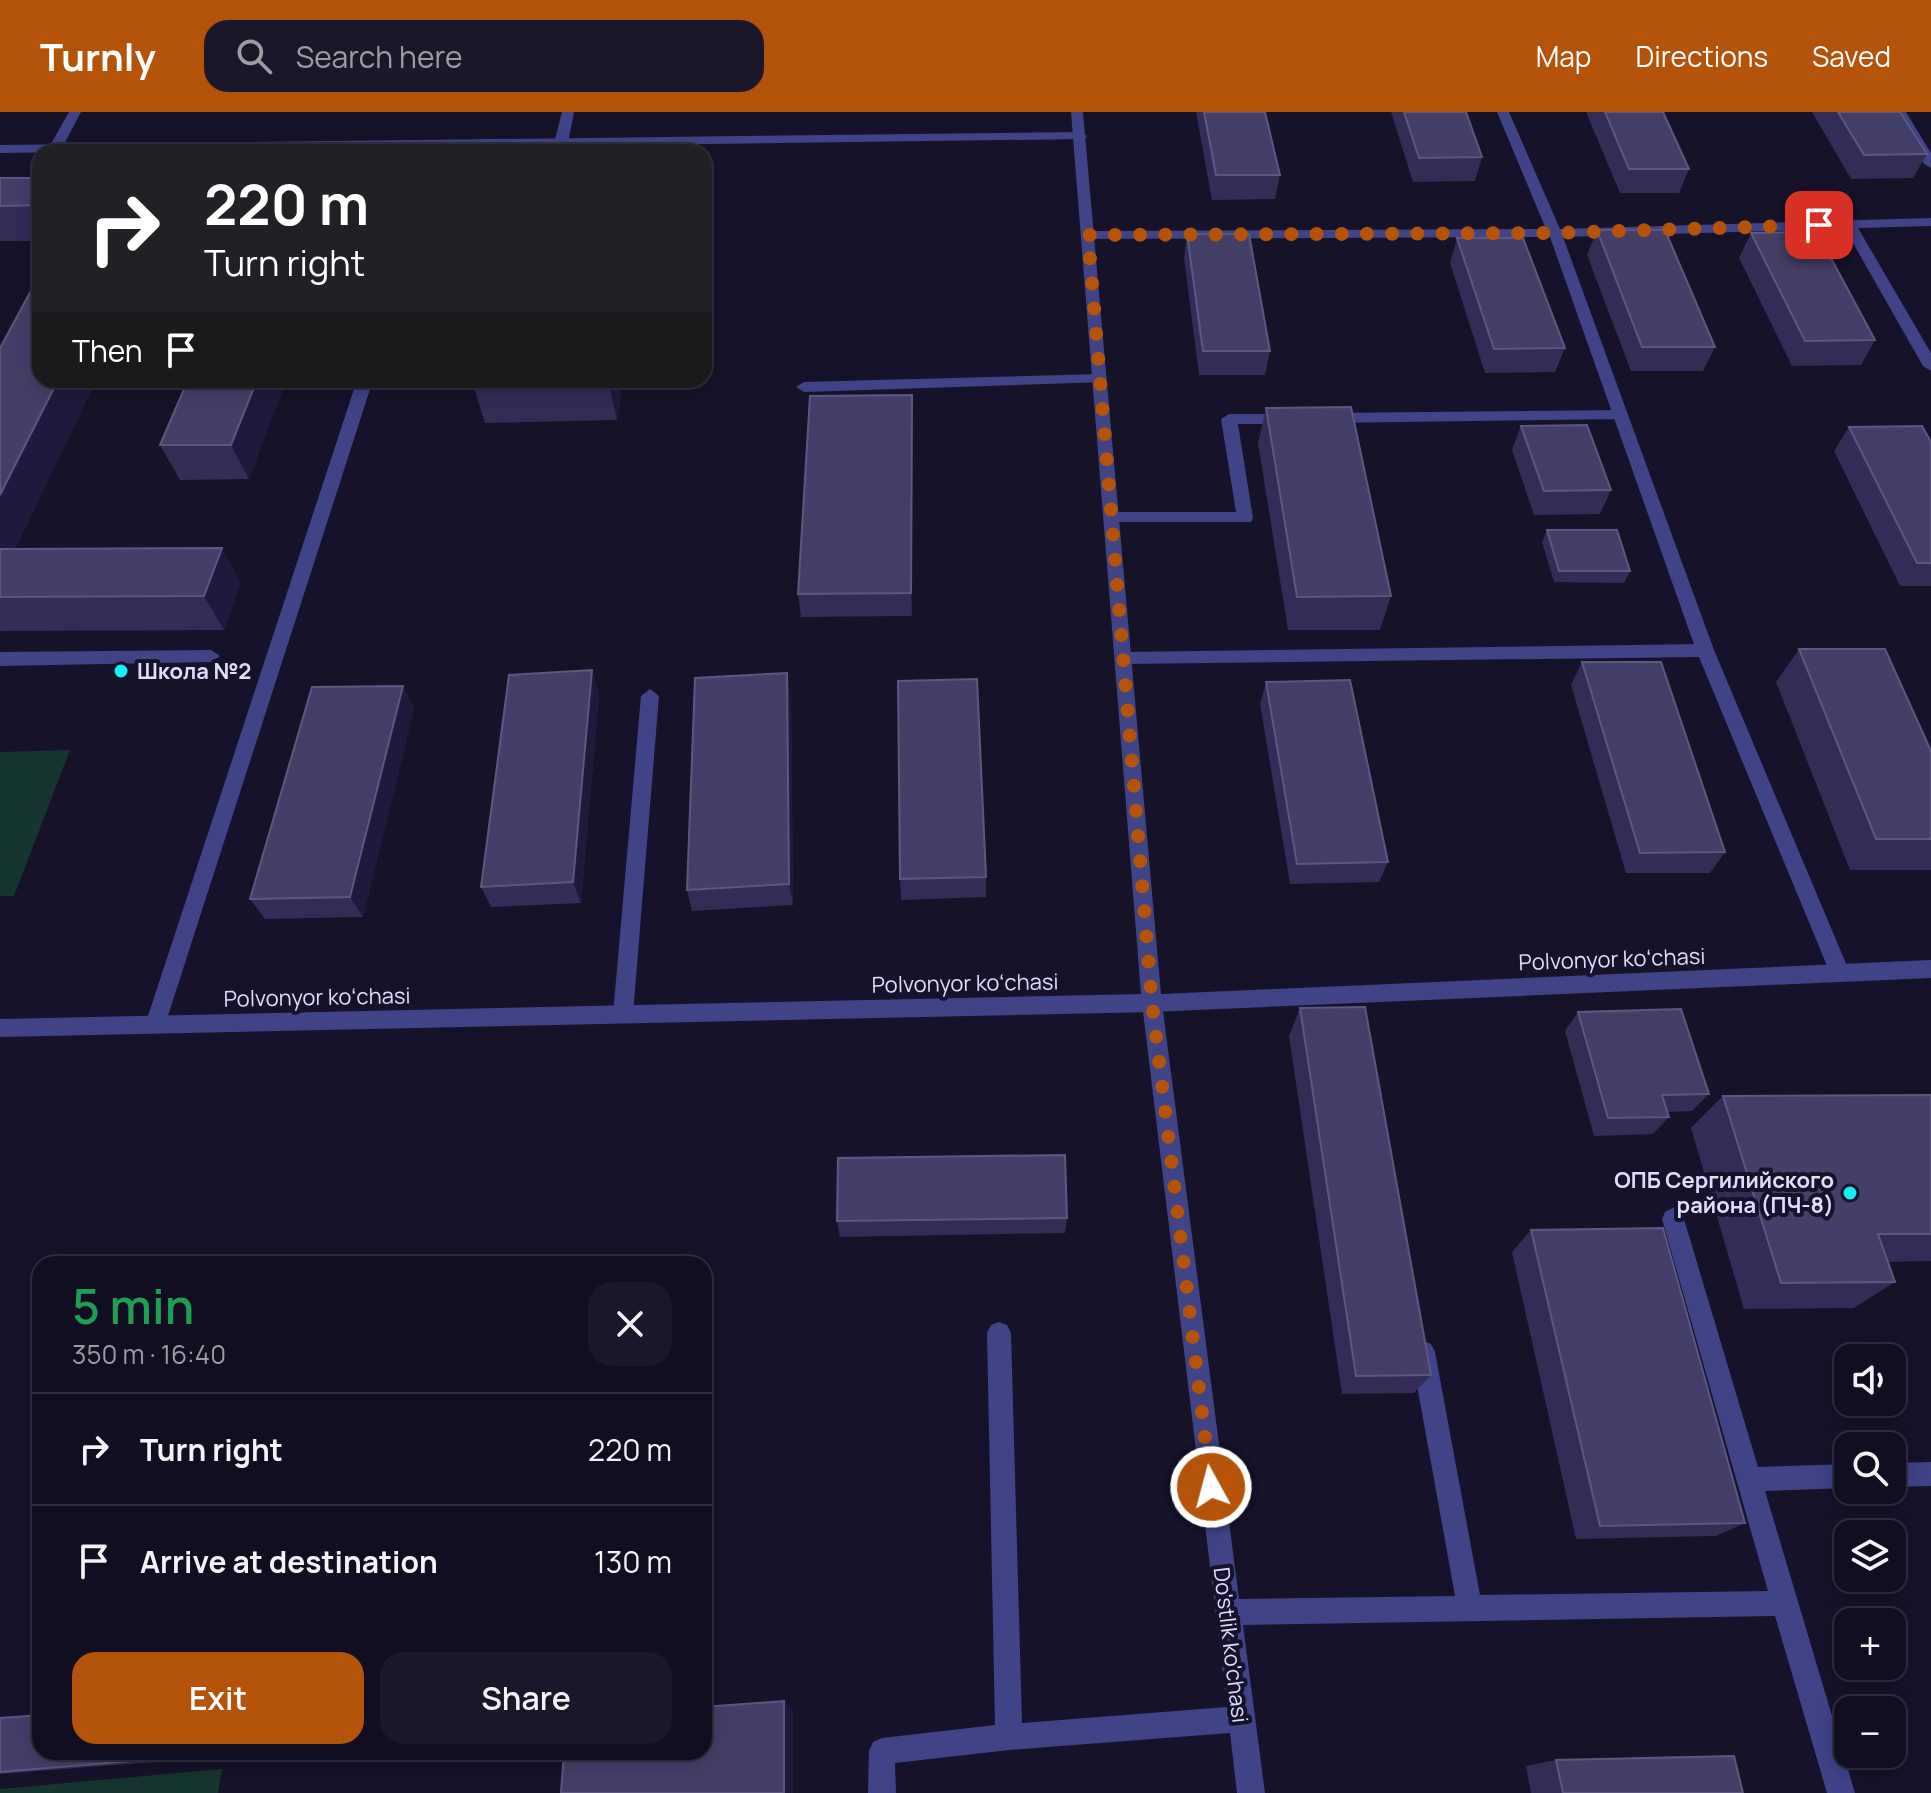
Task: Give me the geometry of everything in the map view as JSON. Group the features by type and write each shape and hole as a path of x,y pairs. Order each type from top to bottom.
{"street":[{"path":"58,144 75,112"},
{"path":"561,143 568,112"},
{"name":"Do'stlik ko'chasi","path":"1077,112 1152,1003 1251,1793"},
{"path":"1503,112 1555,233 1705,650 1840,973"},
{"path":"1900,112 1931,164"},
{"path":"537,144 1080,136"},
{"path":"0,149 32,149"},
{"path":"1088,235 1555,233 1931,222"},
{"path":"1849,224 1931,366"},
{"path":"804,387 1100,379"},
{"path":"155,1025 362,388"},
{"path":"1112,518 1245,518 1229,419 1620,415"},
{"path":"1123,658 1705,650"},
{"path":"0,659 211,656"},
{"path":"623,1014 650,696"},
{"name":"Polvonyor koʻchasi","path":"0,1028 1152,1003 1931,969"},
{"path":"1673,1219 1841,1793"},
{"path":"1418,1331 1470,1608"},
{"path":"999,1333 1009,1737"},
{"path":"1906,1475 1931,1474"},
{"path":"1749,1479 1834,1476"},
{"path":"1227,1612 1784,1603"},
{"path":"882,1793 882,1751 1009,1737 1241,1719"}],"green space":[{"path":"70,750 14,896 0,896 0,752"},
{"path":"222,1769 218,1793 0,1793 0,1789"}],"building":[{"path":"1204,112 1265,112 1280,175 1216,175"},
{"path":"1404,112 1466,112 1482,157 1419,158"},
{"path":"1605,112 1663,112 1689,169 1629,169"},
{"path":"1838,112 1900,112 1927,154 1864,155"},
{"path":"0,178 32,178 32,205 0,206"},
{"path":"1597,230 1665,230 1715,347 1642,347"},
{"path":"1817,232 1875,340 1805,341 1751,233"},
{"path":"1187,234 1249,234 1270,351 1203,351"},
{"path":"1457,238 1523,238 1565,348 1494,349"},
{"path":"32,289 32,388 54,388 0,495 0,348"},
{"path":"185,388 254,388 231,445 160,445"},
{"path":"912,395 911,593 798,594 810,396"},
{"path":"1351,407 1391,596 1297,597 1266,408"},
{"path":"1587,425 1611,490 1544,491 1521,426"},
{"path":"1922,426 1931,442 1931,563 1917,563 1849,427"},
{"path":"1547,530 1617,530 1630,571 1559,571"},
{"path":"222,548 204,596 0,597 0,549"},
{"path":"1799,649 1885,649 1931,751 1931,839 1876,839"},
{"path":"1582,662 1661,662 1725,852 1640,853"},
{"path":"592,670 573,882 481,887 509,675"},
{"path":"787,673 789,884 687,890 695,678"},
{"path":"977,679 986,877 900,879 898,681"},
{"path":"1350,680 1388,862 1297,864 1266,682"},
{"path":"403,686 350,897 250,899 312,687"},
{"path":"1365,1007 1431,1375 1356,1376 1300,1008"},
{"path":"1681,1009 1709,1094 1662,1095 1669,1117 1608,1118 1578,1012"},
{"path":"1931,1095 1931,1234 1878,1234 1895,1282 1781,1283 1723,1096"},
{"path":"1065,1155 1067,1218 837,1221 838,1158"},
{"path":"1663,1228 1745,1523 1600,1526 1531,1230"},
{"path":"784,1701 784,1793 561,1793 563,1760 712,1760 712,1706"},
{"path":"32,1716 32,1760 143,1760 0,1772 0,1718"},
{"path":"1734,1756 1743,1793 1563,1793 1556,1760"}],"place":[{"name":"Школа №2","path":"121,671"},
{"name":"ОПБ Сергилийского района (ПЧ-8)","path":"1850,1193"}],"route":[{"path":"1211,1487 1152,1003 1088,235 1555,233 1819,225"}]}
